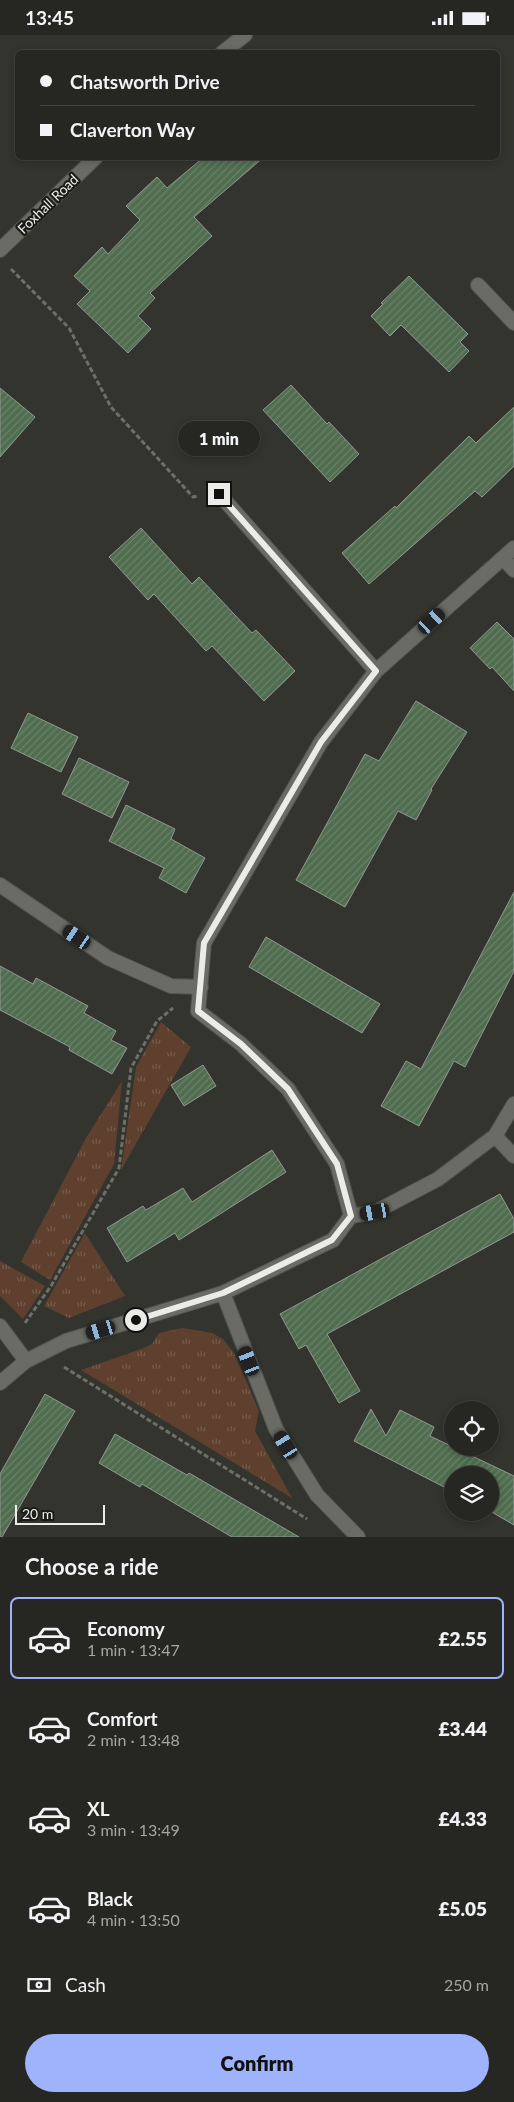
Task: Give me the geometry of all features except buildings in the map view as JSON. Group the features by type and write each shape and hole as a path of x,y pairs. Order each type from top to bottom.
{"street":[{"path":"226,50 245,35"},
{"name":"Foxhall Road","path":"0,250 93,160"},
{"path":"478,285 514,323"},
{"path":"219,494 376,671"},
{"path":"351,1216 337,1164 288,1089 241,1044 198,1011 204,943 321,742 376,671 514,548"},
{"path":"503,558 514,570"},
{"path":"0,885 108,958 172,986 201,987"},
{"path":"0,1383 26,1361 66,1341 223,1293 332,1240 351,1216 375,1212 438,1179 495,1136 514,1104"},
{"path":"495,1136 514,1156"},
{"path":"223,1293 276,1429 316,1495 358,1537"},
{"path":"0,1326 10,1343 26,1361"}],"path":[{"path":"7,265 69,328 111,407 193,497 219,494"},
{"path":"10,1343 51,1287 118,1168 131,1068 157,1021 201,987"},
{"path":"63,1366 311,1522"}],"green space":[{"path":"161,1022 191,1047 121,1170 136,1067"},
{"path":"122,1081 114,1164 50,1280 21,1262 86,1138"},
{"path":"85,1233 125,1296 69,1318 44,1306"},
{"path":"0,1261 45,1286 23,1319 0,1296"},
{"path":"183,1328 212,1333 223,1339 234,1353 259,1411 255,1431 292,1498 81,1370 144,1348 152,1344 159,1333"}],"route":[{"path":"136,1320 223,1293 332,1240 351,1216 337,1164 288,1089 241,1044 198,1011 204,943 321,742 376,671 219,494"}]}
